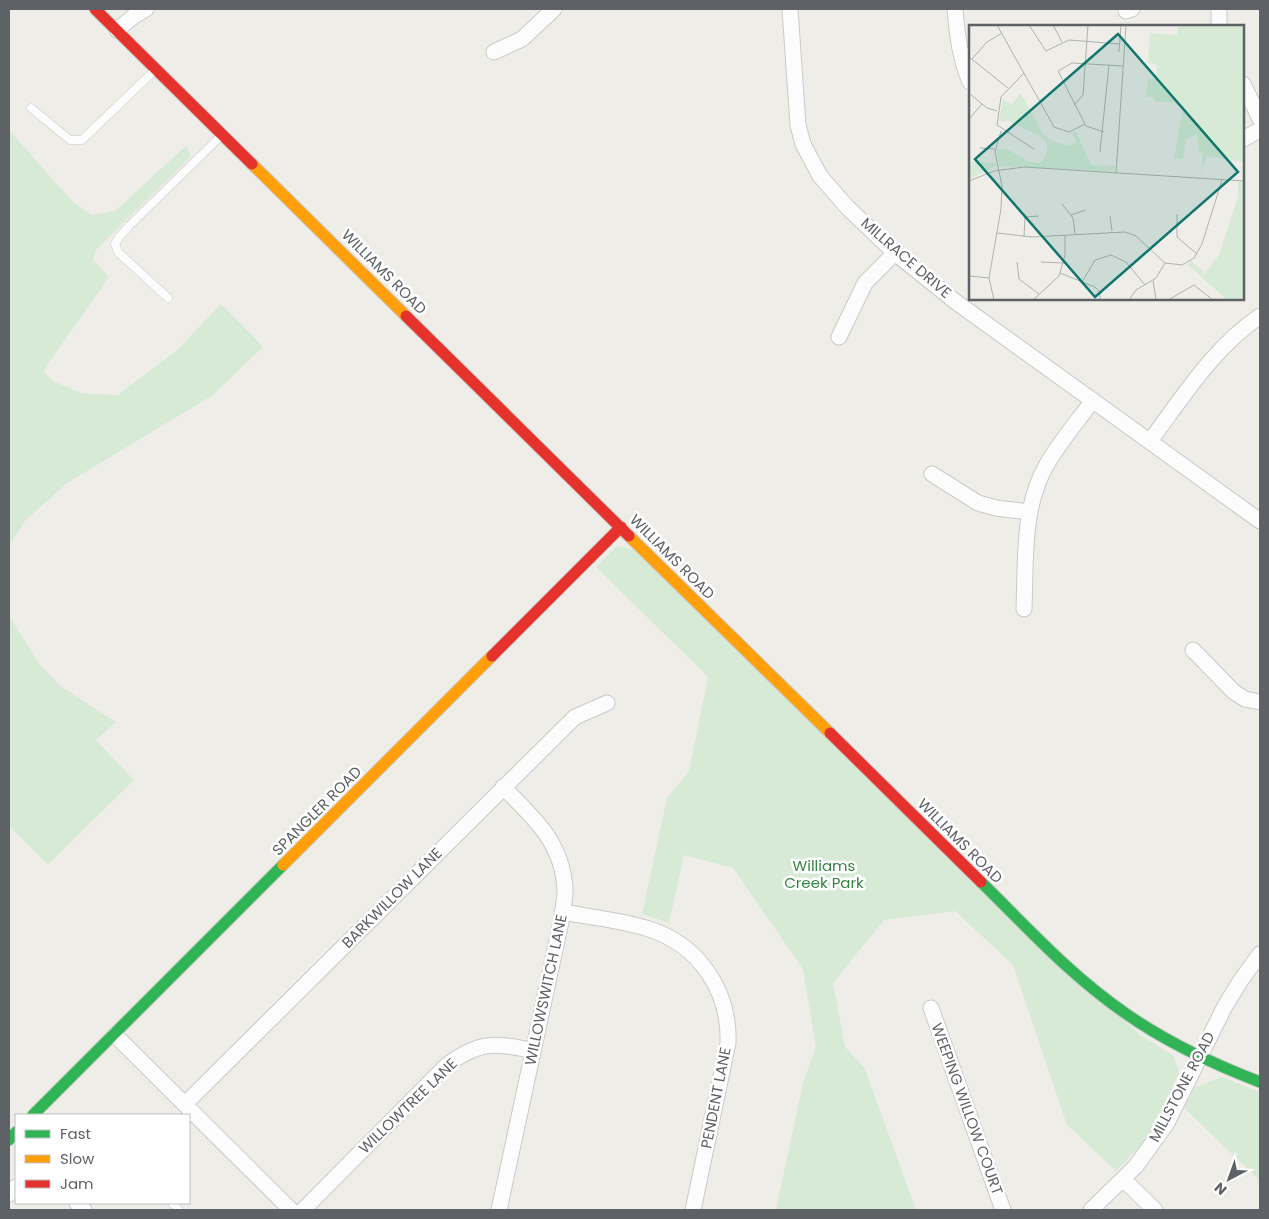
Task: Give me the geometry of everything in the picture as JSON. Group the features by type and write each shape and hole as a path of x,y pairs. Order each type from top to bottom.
{"main road":[{"name":"WILLIAMS ROAD","path":"95,9 1060,960 1096,992 1152,1031 1225,1068 1260,1082"},
{"name":"SPANGLER ROAD","path":"34,1114 621,527"}],"street":[{"path":"117,30 146,9"},
{"path":"494,52 522,39 554,9"},
{"name":"MILLRACE DRIVE","path":"790,9 798,125 804,144 820,176 831,190 895,252 956,302 1260,521"},
{"path":"955,9 957,37 969,79"},
{"path":"1219,9 1219,25"},
{"path":"1244,86 1260,119"},
{"path":"1244,138 1260,130"},
{"path":"839,337 865,283 895,252"},
{"path":"1150,441 1214,357 1233,337 1260,316"},
{"path":"1024,609 1028,523 1036,489 1046,466 1093,400"},
{"path":"932,474 978,502 996,508 1030,512"},
{"path":"1193,650 1234,692 1245,699 1260,702"},
{"name":"BARKWILLOW LANE","path":"185,1104 575,717 607,703"},
{"name":"WILLOWSWITCH LANE","path":"499,1210 565,893 559,856 553,842 534,817 503,787"},
{"name":"PENDENT LANE","path":"562,912 636,925 664,935 688,950 700,962 717,986 727,1015 727,1049 693,1210"},
{"name":"MILLSTONE ROAD","path":"1091,1210 1136,1166 1167,1123 1225,1006 1260,954"},
{"name":"WEEPING WILLOW COURT","path":"931,1008 1003,1210"},
{"path":"115,1034 291,1210"},
{"name":"WILLOWTREE LANE","path":"303,1210 447,1065 461,1055 493,1044 533,1050"},
{"path":"1123,1179 1155,1210"}],"lane":[{"path":"31,108 70,140 82,140 156,69"},
{"path":"168,298 118,252 115,244 129,226 223,134"}],"green space":[{"path":"9,130 72,201 92,215 115,211 186,146 191,156 96,250 93,259 109,277 43,371 53,381 81,393 118,395 176,351 221,304 263,347 213,395 67,483 25,521 9,546"},
{"name":"Williams Creek Park","path":"617,546 635,550 1140,1035 1173,1055 1179,1072 1170,1094 1144,1142 1116,1171 1067,1125 1013,965 955,911 884,920 833,983 845,1047 865,1069 916,1210 776,1210 803,1083 816,1047 803,969 733,868 684,855 669,923 642,914 667,798 689,771 708,677 596,567"},
{"path":"9,616 40,665 60,686 116,722 96,740 134,780 48,865 9,828"},
{"path":"1221,1077 1260,1092 1260,1181 1184,1108 1195,1087"}],"traffic: fast":[{"path":"34,1114 283,865"},
{"path":"981,882 1068,967 1105,999 1141,1024 1190,1052 1260,1082"},
{"path":"9,1140 15,1133"}],"traffic: slow":[{"path":"252,164 406,316"},
{"path":"629,536 830,733"},
{"path":"283,865 492,656"}],"traffic: jam":[{"path":"95,9 252,164"},
{"path":"406,316 629,536"},
{"path":"492,656 621,527"},
{"path":"830,733 981,882"}]}
